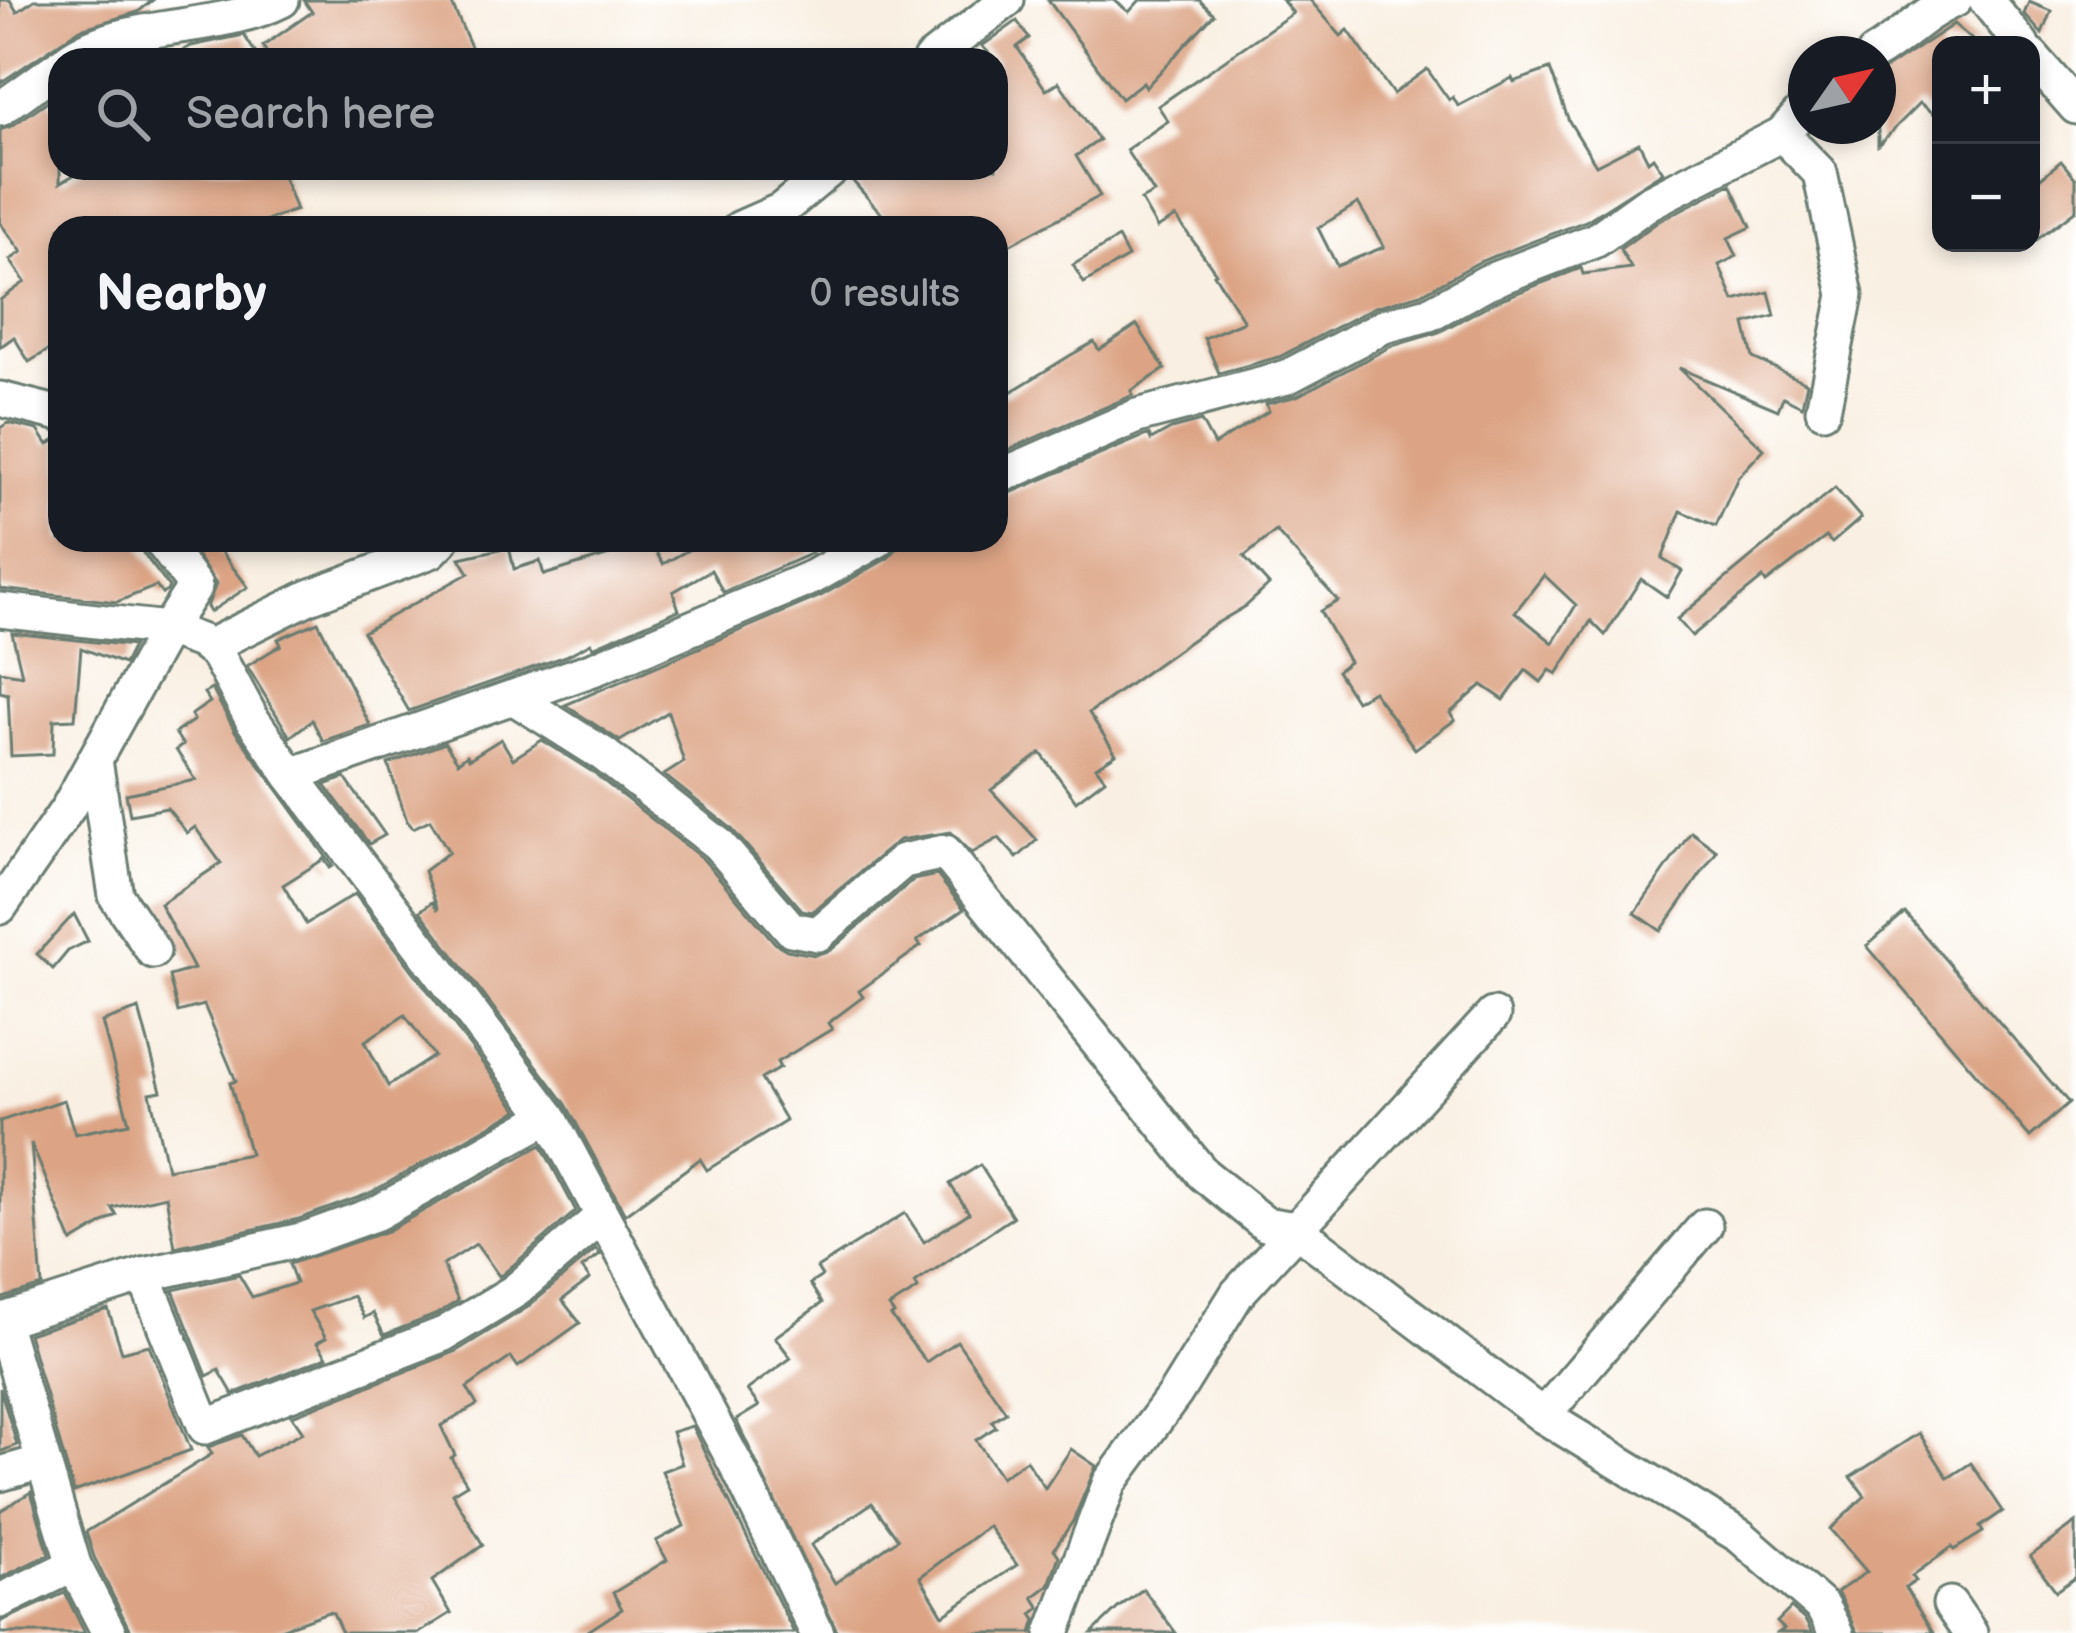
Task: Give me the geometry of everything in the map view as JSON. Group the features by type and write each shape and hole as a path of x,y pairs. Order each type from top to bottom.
{"street":[{"path":"93,48 107,41 253,15 282,0"},
{"path":"945,48 1006,0"},
{"path":"1896,40 1931,9 1954,0"},
{"path":"1985,0 2015,36"},
{"path":"2040,66 2076,106"},
{"path":"0,109 48,75"},
{"path":"1008,473 1137,416 1287,377 1384,326 1429,314 1487,282 1596,240 1648,203 1788,127"},
{"path":"1782,134 1820,172 1846,295 1822,410"},
{"path":"767,216 817,180"},
{"path":"0,399 48,411"},
{"path":"0,907 68,808 167,629 196,586 169,552"},
{"path":"208,647 309,596 428,552"},
{"path":"291,775 381,740 516,699 813,577 857,552"},
{"path":"0,610 167,629 217,654 252,719 291,775 548,1115 740,1472 817,1633"},
{"path":"516,699 604,754 701,830 791,929 818,934 903,861 945,852 1203,1174 1265,1224 1296,1229 1543,1416 1740,1536 1822,1607 1836,1633"},
{"path":"95,760 116,896 153,951"},
{"path":"1053,1633 1110,1482 1175,1394 1237,1294 1493,1015"},
{"path":"109,1633 74,1565 1,1321 144,1275 304,1239 377,1213 548,1115"},
{"path":"144,1275 205,1427 444,1334 515,1291 600,1218"},
{"path":"1543,1416 1706,1226"},
{"path":"0,1474 42,1462"},
{"path":"0,1601 74,1565"},
{"path":"1950,1604 1970,1633"}],"building":[{"path":"0,0 10,0 17,12 34,0 153,0 138,12 80,29 0,83"},
{"path":"304,0 450,0 472,48 264,48 312,12"},
{"path":"1048,0 1114,0 1129,12 1140,0 1199,0 1214,14 1146,87 1143,82 1121,99"},
{"path":"1282,0 1310,0 1341,36 1348,30 1393,94 1427,69 1458,106 1512,78 1514,82 1550,69 1569,121 1596,165 1639,143 1648,161 1653,157 1663,172 1586,221 1479,262 1421,294 1375,307 1279,357 1219,373 1204,338 1244,321 1176,217 1157,228 1141,200 1154,193 1126,150 1168,121 1158,106 1293,13","holes":["1358,203 1384,247 1337,266 1318,228"]},
{"path":"2029,2 2051,11 2042,34 2024,14"},
{"path":"1017,21 1029,38 1017,47 1046,90 1059,82 1099,140 1076,156 1100,196 1008,246 1008,216 883,216 852,180 1008,180 1008,48 982,46"},
{"path":"1954,24 1968,36 1936,36"},
{"path":"244,35 252,48 187,48"},
{"path":"1932,38 1932,112 1920,103 1896,127 1896,62"},
{"path":"48,101 48,180 285,180 296,210 279,216 48,216 48,350 29,362 14,337 0,347 0,300 25,282 10,260 22,252 0,223 0,130"},
{"path":"2061,161 2076,179 2076,210 2040,237 2040,178"},
{"path":"1731,184 1751,227 1728,238 1737,256 1719,265 1734,301 1769,292 1775,316 1745,324 1753,358 1807,383 1802,406 1783,397 1778,410 1679,368 1764,449 1738,477 1716,526 1681,511 1662,559 1682,571 1667,597 1641,579 1605,635 1591,621 1557,674 1550,670 1541,682 1526,670 1504,700 1482,685 1450,713 1455,720 1415,749 1373,691 1356,701 1337,671 1349,662 1320,611 1338,601 1276,531 1244,557 1269,585 1246,606 1089,713 1116,754 1096,767 1105,779 1076,801 1041,753 991,790 1037,840 1017,858 999,838 972,853 951,832 899,840 812,912 802,910 731,828 664,775 684,762 668,712 620,741 565,705 821,596 894,552 1008,552 1008,494 1144,436 1151,440 1201,421 1214,445 1269,411 1266,404 1297,396 1392,346 1439,332 1496,301 1581,268 1583,274 1631,268 1620,249 1659,221","holes":["1544,575 1576,605 1553,643 1515,612"]},
{"path":"1118,238 1128,257 1084,283 1073,265"},
{"path":"1137,325 1165,369 1131,391 1133,395 1008,450 1008,394 1094,342 1099,350"},
{"path":"8,423 38,430 48,445 48,552 143,552 169,587 167,591 162,594 156,586 117,602 0,589 0,428"},
{"path":"1835,488 1861,518 1832,543 1826,537 1766,583 1763,578 1692,636 1677,619"},
{"path":"194,552 221,552 248,587 210,612 207,607 216,584"},
{"path":"510,552 514,569 540,561 544,575 609,555 656,552 663,564 684,552 812,553 723,592 711,570 673,592 679,610 593,647 591,643 409,711 363,632 469,573 460,558"},
{"path":"318,622 370,725 323,741 312,720 290,737 247,666 281,645 278,639"},
{"path":"12,633 133,646 124,664 81,648 75,719 54,720 53,754 11,756 8,694 0,692 0,671 22,675"},
{"path":"212,689 235,731 333,866 324,859 283,885 306,924 355,894 518,1110 368,1194 299,1219 175,1247 166,1196 112,1208 117,1215 72,1242 31,1143 42,1286 0,1299 0,1121 64,1100 75,1134 129,1123 102,1022 139,1009 161,1091 150,1093 167,1169 250,1154 230,1083 236,1081 204,1005 178,1012 169,976 194,969 160,904 221,863 195,827 187,833 167,808 130,815 126,794 196,780 176,750 183,745 175,733 210,702 204,693","holes":["405,1015 434,1056 388,1086 365,1041"]},
{"path":"501,739 513,759 542,740 591,771 703,859 775,943 787,950 815,955 831,950 913,880 937,875 964,909 917,941 921,946 859,991 863,997 828,1023 832,1029 777,1062 780,1068 761,1079 786,1121 707,1170 700,1159 625,1214 566,1104 420,911 432,902 438,910 424,871 449,852 430,820 413,828 407,821 388,764 445,743 458,762"},
{"path":"345,778 385,835 369,844 325,785"},
{"path":"1691,832 1717,851 1661,931 1635,913"},
{"path":"1905,913 2069,1103 2030,1137 1867,946"},
{"path":"74,914 88,941 68,951 53,969 37,954"},
{"path":"541,1145 576,1211 503,1274 499,1276 476,1244 443,1265 458,1301 435,1315 384,1335 373,1313 364,1318 353,1296 310,1311 326,1338 317,1343 327,1357 233,1394 219,1370 207,1376 173,1290 239,1275 252,1297 296,1283 289,1264 387,1231"},
{"path":"980,1165 1013,1217 915,1283 918,1289 889,1307 891,1316 926,1362 957,1341 1006,1412 992,1421 996,1427 976,1440 1001,1477 1026,1460 1045,1488 1071,1449 1096,1466 1073,1521 1054,1549 1059,1556 1049,1585 1033,1597 1040,1608 1032,1614 1036,1620 1032,1633 838,1633 736,1420 759,1406 747,1390 791,1358 775,1337 822,1303 810,1284 822,1276 817,1268 905,1213 924,1242 969,1213 950,1184","holes":["872,1503 898,1539 835,1583 811,1545","988,1526 1017,1565 943,1615 920,1577"]},
{"path":"596,1249 600,1255 582,1268 590,1279 562,1300 580,1323 518,1367 511,1357 467,1388 477,1405 441,1426 455,1455 451,1458 467,1484 452,1493 483,1545 432,1581 451,1613 419,1633 342,1633 333,1613 328,1612 269,1633 131,1633 86,1532 212,1454 208,1447 242,1435 255,1456 303,1432 292,1416 455,1352 528,1307"},
{"path":"108,1309 122,1352 149,1345 191,1450 74,1492 28,1334"},
{"path":"0,1388 17,1445 0,1452"},
{"path":"692,1426 794,1633 585,1633 622,1609 613,1593 667,1560 656,1541 684,1526 662,1471 682,1464 672,1432"},
{"path":"1919,1433 1948,1478 1971,1463 2003,1511 1980,1527 1983,1532 1912,1576 1916,1581 1905,1588 1933,1633 1857,1633 1837,1592 1867,1572 1830,1529 1865,1496 1851,1477"},
{"path":"31,1492 49,1554 0,1578 0,1511"},
{"path":"2076,1523 2076,1577 2056,1591 2030,1556"},
{"path":"1143,1589 1176,1633 1092,1633 1118,1608"},
{"path":"65,1593 85,1633 0,1633 0,1622"},
{"path":"1791,1608 1812,1633 1778,1633 1784,1629 1777,1622"}]}
